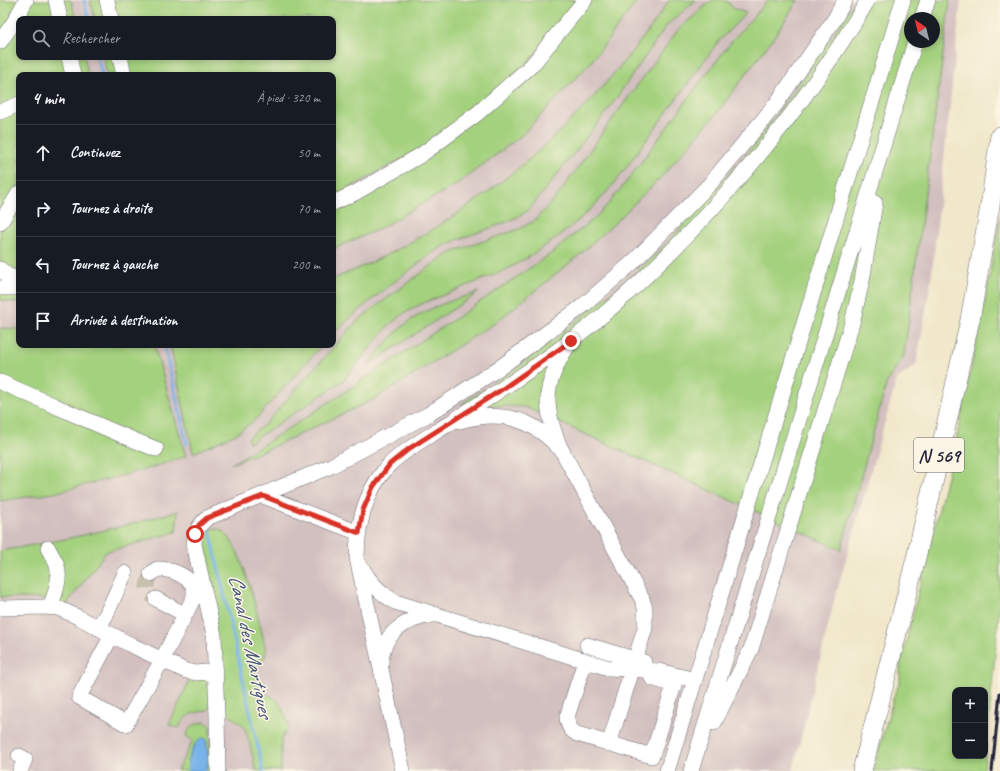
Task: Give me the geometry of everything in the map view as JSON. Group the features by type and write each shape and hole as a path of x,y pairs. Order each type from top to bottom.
{"main road":[{"name":"N 569","path":"862,771 917,554 970,320 990,206 1000,136"}],"lane":[{"path":"17,16 26,0"},
{"path":"56,0 59,16"},
{"path":"107,0 110,16"},
{"path":"336,201 355,193 421,155 478,113 532,65 585,0"},
{"path":"218,771 214,635 194,544 195,534 199,525 207,518 263,496 331,466 429,414 502,366 584,305 633,262 710,184 776,104 834,20 845,0"},
{"path":"403,771 357,558 357,544 363,510 373,487 390,464 410,448 501,390 571,341 609,311 644,279 739,179 789,118 851,29 868,0"},
{"path":"667,771 903,0"},
{"path":"924,12 928,0"},
{"path":"0,50 16,18"},
{"path":"0,42 12,25"},
{"path":"691,771 913,48"},
{"path":"70,60 72,72"},
{"path":"121,60 123,72"},
{"path":"0,112 16,105"},
{"path":"698,771 714,723 752,649 852,323 862,281 871,219 891,120"},
{"path":"0,223 16,198"},
{"path":"0,268 8,275 16,279"},
{"path":"0,288 16,288"},
{"path":"571,341 556,365 551,378 548,402 553,430 563,452 642,599 645,608 645,628 610,744"},
{"path":"0,382 40,398 106,429 156,449"},
{"path":"448,424 474,417 489,415 517,419 530,424 542,432 563,452"},
{"path":"263,496 359,533"},
{"path":"48,548 56,564 58,574 57,588 50,608"},
{"path":"357,558 366,575 383,595 395,602 609,668 634,665"},
{"path":"112,635 79,697 126,724 162,660 194,596 194,586 191,581 171,570 157,569 151,574"},
{"path":"98,628 106,615 125,572"},
{"path":"156,599 184,614"},
{"path":"0,608 58,608 162,660 191,672 205,673 216,671"},
{"path":"382,673 381,658 390,636 398,627 409,620 434,614"},
{"path":"587,646 634,665 660,670 695,680"},
{"path":"585,661 567,717 567,724 571,730 578,734 652,756 674,685 651,678 642,678 631,684 627,689"},
{"path":"19,756 25,759 20,771"}],"shaded area":[{"path":"0,0 961,0 931,281 916,365 897,379 834,601 793,771 0,771"}],"green space":[{"path":"0,0 71,0 75,16 16,16 16,60 85,60 87,72 16,72 16,303 0,300"},
{"path":"90,0 103,0 106,16 94,16"},
{"path":"110,0 580,0 539,52 440,138 336,195 336,72 127,72 124,60 336,60 336,16 114,16"},
{"path":"588,0 638,0 592,61 521,136 457,184 379,229 336,248 336,204 461,129"},
{"path":"669,0 696,0 667,25 606,113 529,210 507,222 462,238 436,250 370,301 336,331 336,278 373,262 413,241 451,218 488,192 523,164 556,135 587,103 616,71"},
{"path":"712,0 726,0 734,9 746,13 718,42 617,180 598,202 580,219 558,237 529,257 506,270 419,305 403,314 389,325 343,381 249,443 248,438 265,424 333,348 336,348 336,344 354,324 371,310 440,259 455,251 519,229 534,221 558,195 678,30"},
{"path":"768,0 798,0 774,37 716,114 664,174 617,221 576,258 495,323 375,399 268,449 231,464 290,428 462,314 549,255 596,217 630,177 732,41"},
{"path":"856,0 950,0 904,356 887,382 841,550 525,407 462,404 525,362 610,294 658,253 755,144 814,63"},
{"path":"104,60 117,60 119,72 106,72"},
{"path":"1000,216 1000,601 988,728 988,687 952,687 952,759 985,759 984,771 873,771 895,692 900,683 900,666 957,436 986,296"},
{"path":"479,292 367,366 393,336 411,320 453,300"},
{"path":"0,328 16,329 16,348 155,348 186,456 151,468 54,493 0,501"},
{"path":"171,348 319,348 256,419 236,434 193,453"},
{"path":"178,511 176,532 106,552 66,605 43,599 0,597 0,551 61,540 124,526"},
{"path":"215,528 221,530 229,538 236,550 250,585 266,650 265,657 255,665 261,693 277,700 283,709 289,726 281,740 281,771 256,771 244,726 225,712 200,551 202,534"},
{"path":"191,677 202,678 205,681 210,691 211,706 207,711 194,713 187,717 179,728 169,725"},
{"path":"204,722 210,725 212,771 177,771 193,740 186,736 189,730 193,726"}],"water":[{"path":"202,738 206,739 208,751 207,769 205,771 188,771 188,763 193,747"}],"waterway":[{"name":"Canal des Martigues","path":"84,0 88,16"},
{"name":"Canal des Martigues","path":"98,60 101,72"},
{"name":"Canal des Martigues","path":"165,348 187,444"},
{"name":"Canal des Martigues","path":"209,526 263,771"}],"tunnel":[{"path":"151,574 147,591 156,599"}],"railway":[{"path":"992,771 1000,693"}],"route":[{"path":"195,534 199,525 207,518 229,508 263,496 359,533 363,510 373,487 390,464 410,448 501,390 571,341"}]}
